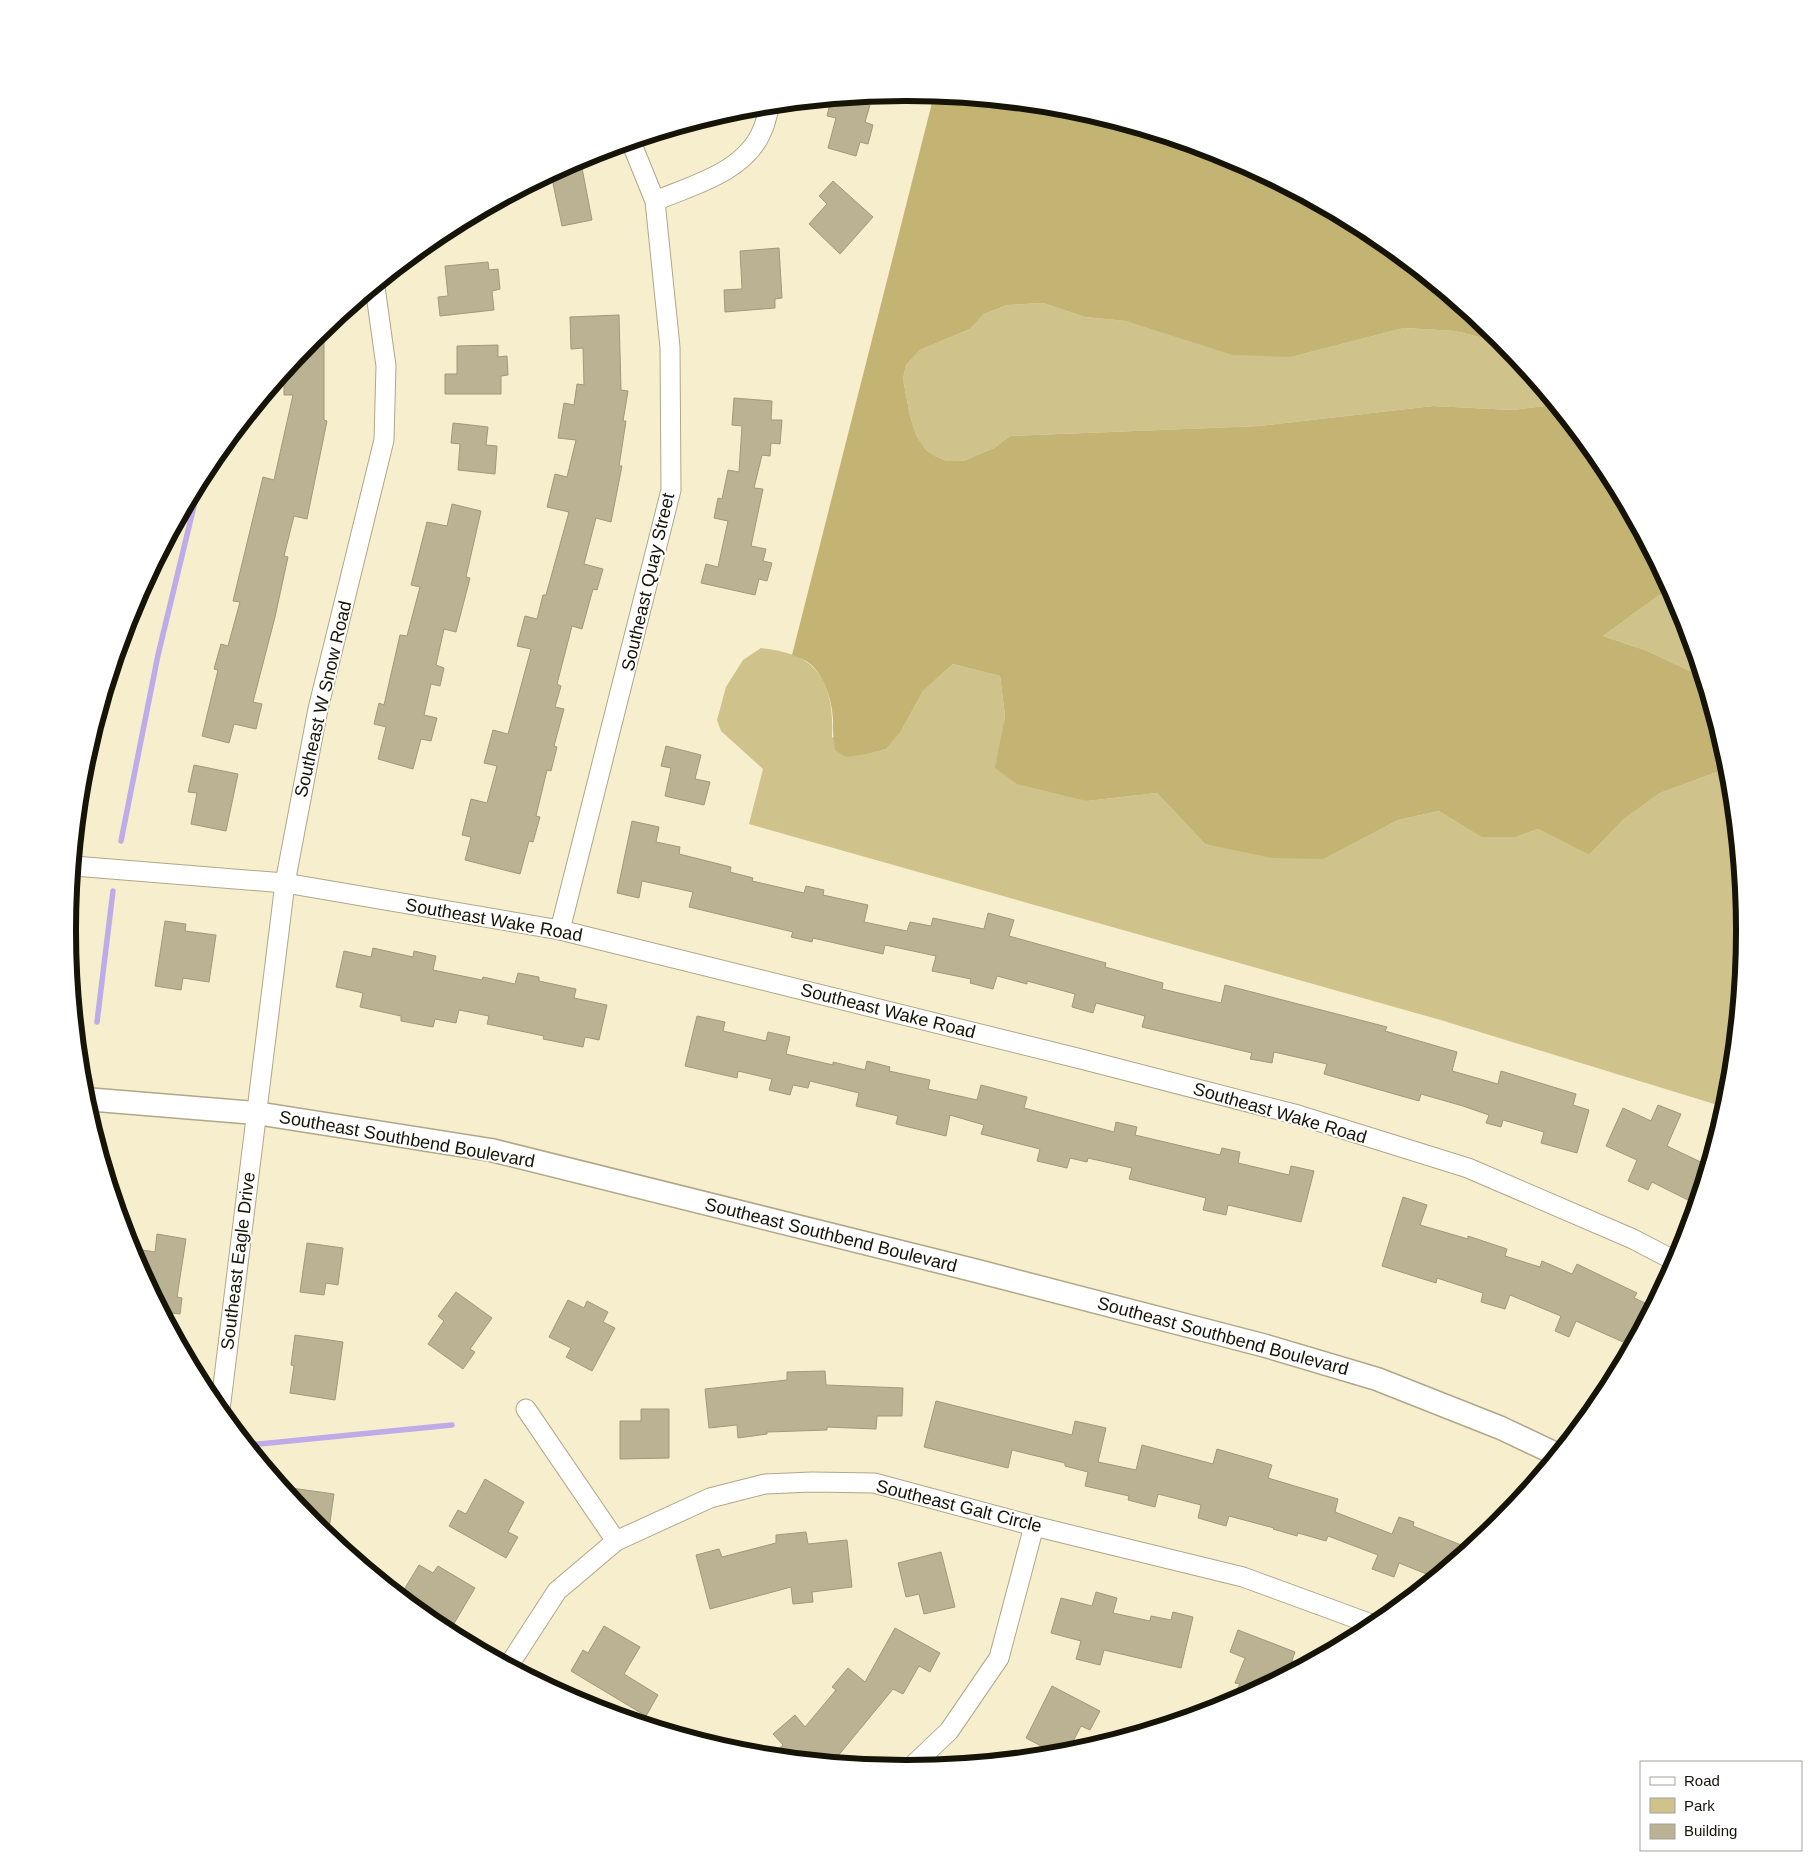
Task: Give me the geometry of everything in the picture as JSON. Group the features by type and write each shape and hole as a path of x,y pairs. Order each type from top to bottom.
{"street":[{"path":"656,201 717,175 737,162 751,148 762,132 768,113"},
{"name":"Southeast Quay Street","path":"560,930 671,490 670,347 656,201 633,147"},
{"name":"Southeast W Snow Road","path":"256,1113 285,883 318,709 384,440 386,366 376,293"},
{"name":"Southeast Wake Road","path":"79,866 285,883 560,930 1081,1059 1298,1115 1468,1168 1633,1239 1669,1257"},
{"name":"Southeast Southbend Boulevard","path":"94,1101 256,1113 491,1150 977,1271 1266,1346 1377,1379 1501,1428 1551,1452"},
{"name":"Southeast Eagle Drive","path":"221,1399 256,1113"},
{"path":"526,1409 616,1541"},
{"name":"Southeast Galt Circle","path":"512,1660 557,1591 616,1541 710,1498 765,1484 812,1482 874,1483 1034,1526 1243,1577 1361,1624"},
{"path":"918,1760 949,1731 999,1658 1034,1526"}],"green space":[{"path":"1043,303 1085,317 1126,321 1291,357 1404,328 1455,331 1488,339 1530,383 1548,406 1512,410 1433,406 1260,426 1010,436 994,448 963,461 947,461 935,456 926,450 916,435 910,416 903,379 906,365 920,350 970,329 984,314 1007,305"},
{"path":"1664,594 1695,673 1645,650 1603,636 1658,596"},
{"path":"761,648 792,654 808,663 822,678 826,687 831,707 832,737 867,754 886,749 900,733 923,691 953,664 1000,676 1005,716 996,768 1087,801 1157,793 1205,844 1324,859 1398,820 1439,811 1481,837 1516,837 1538,829 1589,855 1624,819 1660,793 1720,771 1729,822 1736,930 1734,985 1729,1039 1717,1105 1444,1021 749,824 763,769 721,731 717,720 726,687 743,660"}],"shaded area":[{"path":"932,102 1014,108 1068,117 1121,129 1173,145 1224,164 1273,186 1321,212 1411,272 1488,339 1455,331 1404,328 1291,357 1233,355 1126,321 1085,317 1043,303 1007,305 984,314 970,329 920,350 906,365 903,379 910,416 916,435 926,450 947,461 963,461 994,448 1010,436 1260,426 1433,406 1512,410 1548,406 1596,470 1625,516 1664,594 1658,596 1603,636 1645,650 1695,673 1720,771 1660,793 1624,819 1589,855 1538,829 1516,837 1481,837 1439,811 1398,820 1324,859 1272,858 1205,844 1157,793 1087,801 1017,784 995,768 1005,716 1000,676 953,664 923,691 900,733 886,749 846,757 835,750 829,695 822,679 818,672 806,661 792,655"}],"building":[{"path":"862,103 870,105 865,122 873,125 868,144 860,142 856,156 828,148 836,118 827,116 830,105"},
{"path":"582,168 592,220 562,226 552,180"},
{"path":"833,181 873,217 840,254 809,224 827,204 819,196"},
{"path":"779,248 782,298 775,299 775,308 725,312 724,290 742,289 740,251"},
{"path":"488,262 489,270 498,269 500,289 492,291 494,310 440,316 438,297 448,296 445,266"},
{"path":"619,315 621,390 628,391 623,421 626,421 619,466 622,466 611,522 596,518 584,564 603,569 597,590 593,589 582,629 572,626 557,684 561,686 555,707 564,709 554,746 557,747 551,771 547,770 536,816 540,817 533,842 529,841 520,874 465,860 471,837 462,835 471,799 487,803 497,766 484,763 493,730 508,734 531,649 517,646 525,616 537,619 543,595 546,595 569,512 547,507 555,474 567,477 576,440 558,438 564,403 574,405 577,384 584,385 583,348 571,349 570,317"},
{"path":"324,339 324,420 327,421 307,519 294,516 284,556 288,557 253,702 262,704 256,729 234,724 229,743 202,736 218,670 214,669 221,644 228,646 240,602 233,601 263,477 274,480 293,395 284,395 284,381"},
{"path":"498,345 498,357 507,356 508,375 501,376 501,394 445,394 445,374 457,374 457,346"},
{"path":"734,398 772,401 771,420 782,420 780,444 771,443 770,456 762,455 754,488 763,489 751,546 766,549 763,561 772,563 767,581 759,579 755,595 701,583 706,564 718,567 728,521 714,518 718,498 722,499 728,470 739,472 742,426 732,425"},
{"path":"453,423 488,427 486,445 497,446 495,474 458,470 460,444 451,443"},
{"path":"452,504 481,511 466,577 470,578 456,632 444,629 436,665 444,668 440,686 431,684 424,715 437,718 431,741 421,739 413,769 378,759 386,727 374,724 379,703 384,705 400,635 407,636 420,587 411,585 427,522 447,526"},
{"path":"666,746 701,755 695,779 710,782 704,805 665,796 671,768 661,766"},
{"path":"194,765 238,774 226,831 191,824 197,793 188,792"},
{"path":"632,821 659,827 656,842 680,847 679,854 731,867 730,872 753,878 752,881 804,893 806,886 824,890 823,895 868,905 864,922 907,931 910,922 931,926 933,918 984,929 988,913 1014,920 1009,936 1106,963 1105,967 1163,983 1162,989 1221,1003 1225,985 1387,1027 1385,1031 1457,1052 1452,1071 1498,1084 1501,1071 1576,1094 1573,1105 1589,1110 1577,1153 1541,1143 1544,1132 1503,1120 1501,1127 1486,1123 1489,1115 1463,1106 1421,1094 1419,1101 1324,1074 1327,1064 1274,1052 1272,1063 1250,1059 1252,1053 1142,1027 1145,1016 1096,1003 1093,1013 1072,1007 1075,994 1027,981 1027,984 997,976 993,989 970,983 971,979 932,971 936,956 885,945 883,954 813,938 812,942 791,937 793,932 689,907 693,892 642,881 639,898 617,893"},
{"path":"165,921 186,924 185,931 216,935 209,982 183,978 181,990 155,986"},
{"path":"373,948 413,957 414,951 436,956 433,970 482,980 483,977 515,984 518,973 539,977 539,981 576,989 574,998 607,1005 599,1040 585,1037 583,1047 543,1039 544,1036 487,1024 489,1016 459,1010 456,1023 435,1019 433,1027 401,1021 401,1016 360,1007 363,993 336,987 344,951 371,957"},
{"path":"697,1016 725,1022 723,1031 766,1041 768,1032 790,1037 786,1054 865,1070 867,1061 890,1067 889,1071 930,1080 928,1089 977,1100 981,1085 1027,1097 1024,1108 1114,1132 1116,1122 1137,1127 1135,1135 1220,1155 1222,1148 1240,1152 1238,1163 1289,1175 1291,1166 1314,1171 1301,1222 1228,1205 1226,1215 1203,1210 1206,1198 1129,1179 1132,1168 1088,1158 1087,1162 1070,1158 1067,1168 1037,1161 1040,1149 981,1134 984,1125 950,1115 946,1136 896,1124 898,1116 856,1106 859,1093 810,1081 808,1088 793,1085 790,1095 769,1090 772,1079 738,1071 737,1078 685,1066"},
{"path":"1658,1105 1681,1114 1667,1146 1702,1163 1693,1192 1688,1200 1652,1182 1648,1190 1628,1181 1637,1160 1606,1146 1623,1108 1651,1121"},
{"path":"1403,1197 1427,1205 1420,1225 1468,1239 1468,1236 1507,1249 1505,1256 1540,1267 1542,1261 1572,1274 1577,1264 1637,1293 1634,1298 1647,1304 1627,1342 1623,1340 1623,1342 1576,1321 1569,1337 1555,1331 1561,1316 1510,1295 1505,1309 1481,1302 1483,1293 1437,1278 1436,1283 1382,1266"},
{"path":"157,1234 186,1239 177,1297 182,1298 180,1314 170,1313 140,1250 155,1252"},
{"path":"307,1243 343,1248 338,1285 326,1283 324,1295 300,1292"},
{"path":"456,1292 492,1318 470,1349 475,1352 463,1369 428,1344 444,1321 438,1316"},
{"path":"568,1300 584,1308 587,1301 608,1312 603,1322 615,1328 592,1371 566,1357 571,1348 549,1337"},
{"path":"295,1335 343,1342 335,1400 290,1393 294,1366 291,1365"},
{"path":"825,1371 826,1385 903,1388 902,1416 877,1416 876,1429 827,1427 827,1430 767,1432 767,1434 738,1438 737,1425 709,1428 705,1389 787,1380 787,1372"},
{"path":"936,1401 1072,1435 1075,1421 1106,1428 1098,1462 1136,1470 1142,1445 1213,1464 1217,1449 1272,1465 1268,1478 1338,1499 1335,1512 1392,1534 1399,1517 1414,1522 1413,1526 1462,1545 1428,1575 1399,1563 1394,1577 1372,1569 1378,1555 1328,1536 1326,1541 1298,1533 1297,1536 1229,1516 1226,1526 1198,1518 1201,1505 1158,1494 1155,1507 1128,1500 1129,1496 1085,1486 1088,1472 1065,1466 1065,1463 1012,1450 1008,1468 924,1447"},
{"path":"641,1409 669,1409 669,1458 620,1459 620,1421 641,1421"},
{"path":"485,1479 524,1502 508,1532 518,1537 506,1558 449,1526 458,1510 466,1514"},
{"path":"292,1488 334,1494 329,1527"},
{"path":"806,1532 808,1544 847,1540 852,1587 812,1592 813,1602 793,1604 791,1587 710,1609 696,1555 719,1549 722,1557 776,1543 776,1535"},
{"path":"941,1552 955,1607 924,1614 919,1594 906,1597 898,1563"},
{"path":"419,1565 433,1573 438,1566 475,1588 453,1625 403,1591"},
{"path":"1096,1592 1117,1598 1113,1613 1150,1621 1151,1616 1171,1620 1173,1612 1193,1617 1181,1668 1104,1650 1100,1665 1076,1659 1081,1641 1051,1633 1061,1598 1092,1606"},
{"path":"604,1626 640,1647 624,1674 658,1695 646,1716 571,1671 583,1650 588,1653"},
{"path":"895,1628 940,1653 930,1672 919,1666 903,1694 893,1689 837,1757 778,1750 783,1745 773,1734 795,1715 805,1727 836,1690 832,1687 848,1668 865,1682"},
{"path":"1238,1630 1295,1652 1290,1666 1236,1692 1240,1684 1235,1683 1245,1658 1230,1652"},
{"path":"1052,1686 1100,1711 1090,1730 1081,1726 1072,1743 1045,1748 1026,1738"}],"waterway":[{"path":"121,841 158,655 194,504"},
{"path":"97,1022 113,891"},
{"path":"255,1444 452,1425"}]}
